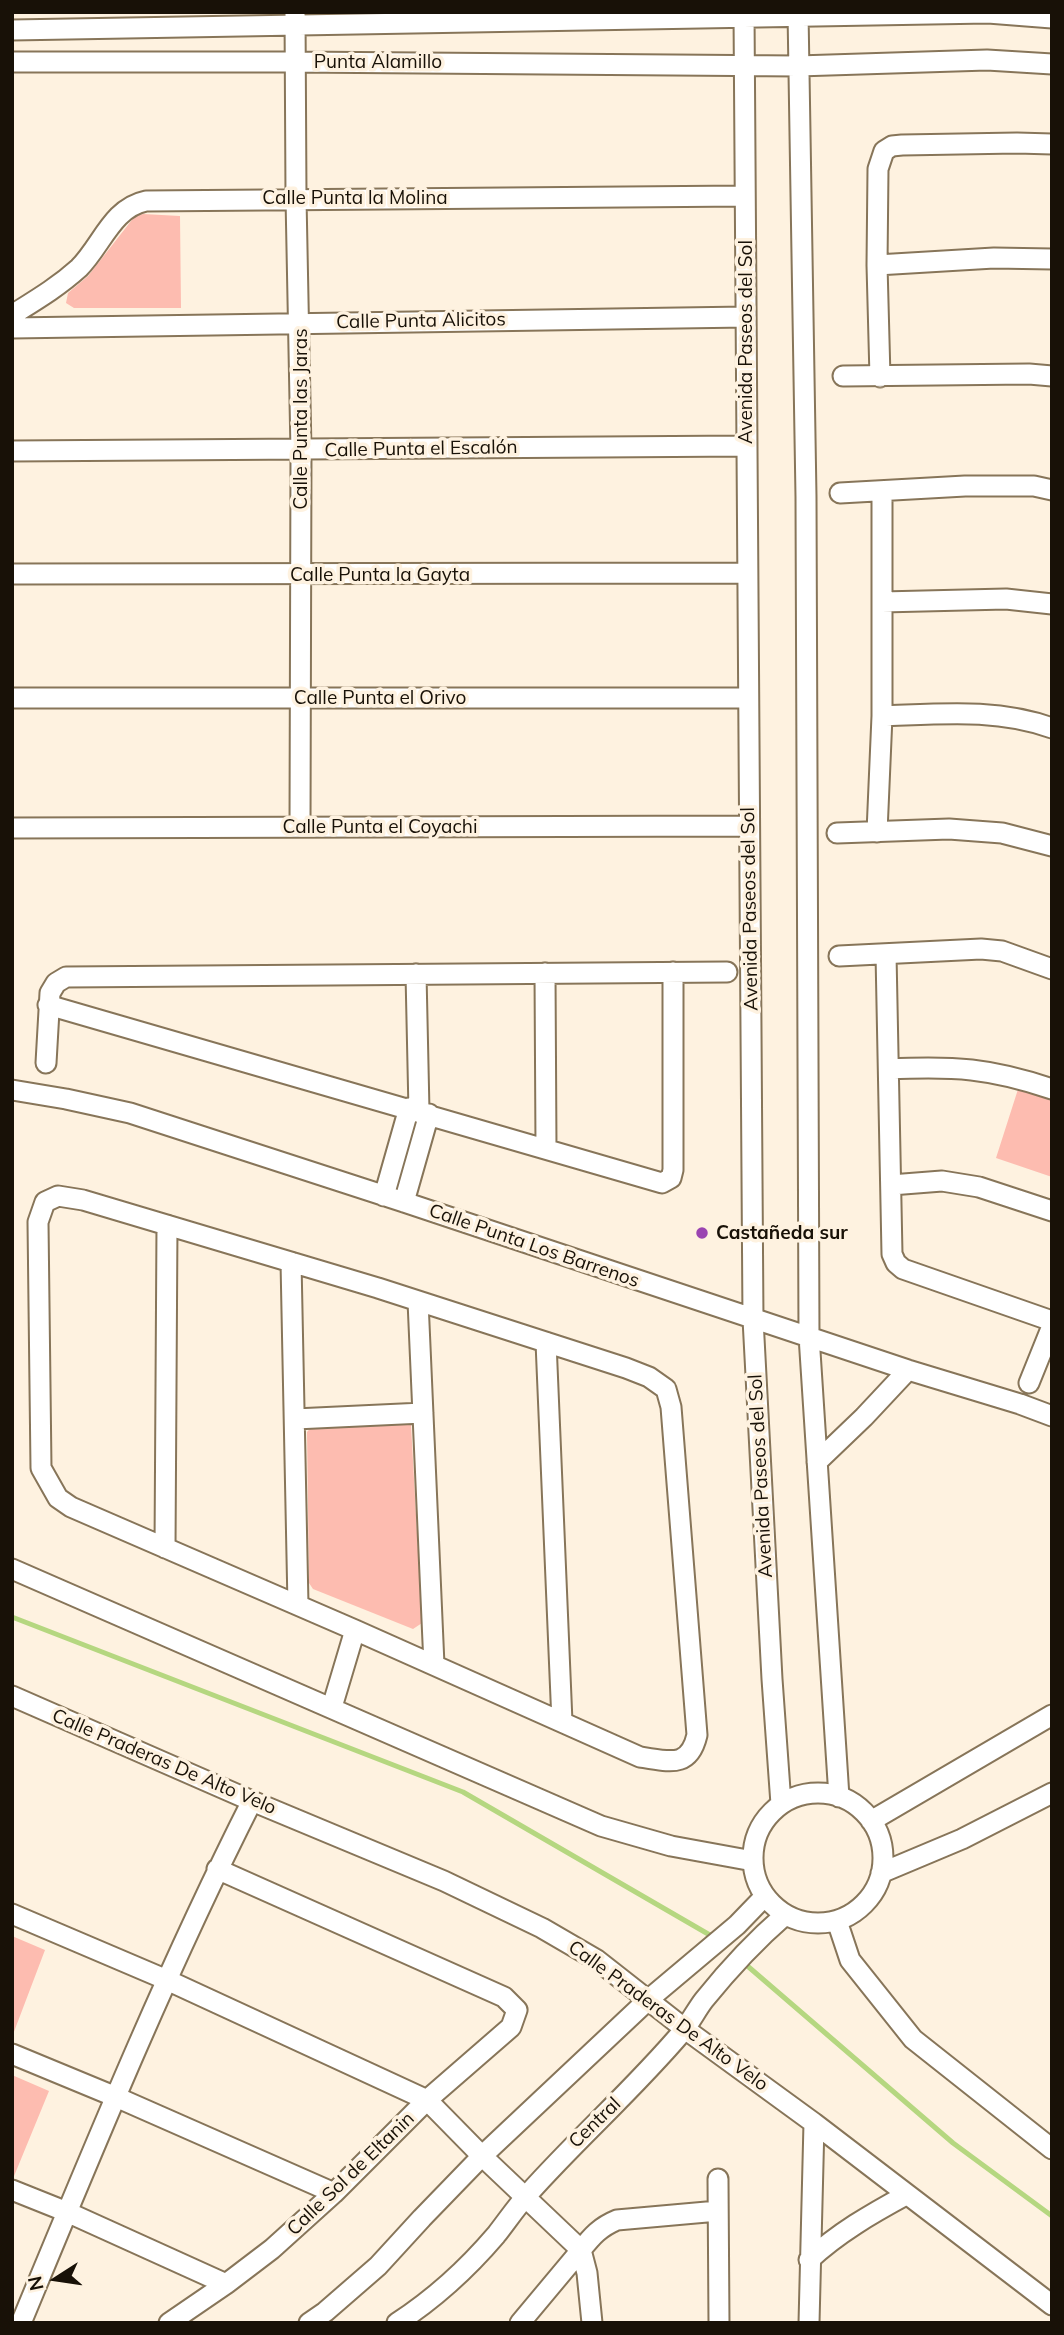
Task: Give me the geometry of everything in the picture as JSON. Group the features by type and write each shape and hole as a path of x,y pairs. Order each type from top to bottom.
{"street":[{"path":"12,30 295,19 988,13 1052,18"},
{"name":"Avenida Paseos del Sol","path":"744,15 753,1319 781,1804"},
{"path":"798,15 806,497 809,1336 839,1797"},
{"name":"Calle Punta las Jaras","path":"295,19 302,451 300,827"},
{"name":"Punta Alamillo","path":"12,62 798,66 987,60 1052,65"},
{"path":"880,377 878,169 884,151 892,146 902,145 1052,144"},
{"name":"Calle Punta la Molina","path":"12,315 51,291 81,265 121,212 133,204 146,201 744,196"},
{"path":"877,265 994,258 1052,259"},
{"name":"Calle Punta Alicitos","path":"12,328 746,317"},
{"path":"843,376 1029,373 1052,376"},
{"name":"Calle Punta el Escalón","path":"12,452 746,446"},
{"path":"840,493 965,486 1034,486 1052,490"},
{"path":"877,832 882,716 882,491"},
{"name":"Calle Punta la Gayta","path":"12,574 747,573"},
{"path":"882,602 1006,599 1052,604"},
{"name":"Calle Punta el Orivo","path":"12,698 747,698"},
{"path":"882,716 984,713 1011,716 1052,728"},
{"name":"Calle Punta el Coyachi","path":"12,828 749,825"},
{"path":"837,833 949,829 1002,833 1052,846"},
{"path":"839,956 981,949 1002,951 1052,969"},
{"path":"886,954 891,1254 903,1269 1052,1323 1029,1383"},
{"path":"48,1005 662,1183 671,1178 673,1170 673,972"},
{"path":"46,1063 50,993 56,983 66,977 727,972"},
{"path":"545,973 547,1148"},
{"path":"404,1202 419,1111 416,974"},
{"path":"889,1069 976,1069 1012,1076 1052,1089"},
{"name":"Calle Punta Los Barrenos","path":"12,1090 130,1113 1052,1416"},
{"path":"384,1196 419,1111"},
{"path":"891,1185 942,1181 979,1187 1052,1211"},
{"path":"58,1196 83,1200 167,1225 546,1342 649,1377 666,1389 671,1407 697,1735 694,1749 684,1759 669,1761 640,1757 71,1507 58,1498 41,1468 38,1222 45,1202 58,1196"},
{"path":"165,1548 167,1225"},
{"path":"292,1262 298,1605"},
{"path":"418,1301 435,1665"},
{"path":"546,1342 562,1722"},
{"path":"817,1462 908,1370"},
{"path":"295,1419 423,1413"},
{"path":"12,1569 601,1826 671,1846 753,1861"},
{"path":"332,1707 355,1630"},
{"name":"Calle Praderas De Alto Velo","path":"12,1696 444,1881 542,1928 597,1960 1052,2305"},
{"path":"871,1821 1052,1715"},
{"path":"881,1873 962,1839 1052,1793"},
{"path":"827,1794 839,1797 851,1802 871,1821 881,1846 881,1873 877,1886 860,1908 837,1921 810,1923 785,1914 765,1896 753,1861 757,1835 771,1813 781,1804 803,1795 827,1794"},
{"path":"21,2323 167,1980 252,1801"},
{"name":"Calle Sol de Eltanin","path":"169,2323 272,2249 334,2193 427,2100 511,2027 517,2010 504,1997 217,1870"},
{"path":"309,2323 378,2266 482,2156 649,1999 737,1925 765,1896"},
{"path":"12,1914 167,1980 427,2100 581,2250 587,2273 592,2323"},
{"name":"Central","path":"397,2323 455,2279 495,2235 525,2196 685,2029 703,2001 759,1938 785,1914"},
{"path":"837,1921 850,1960 913,2039 1052,2149"},
{"path":"12,2054 334,2193"},
{"path":"809,2323 814,2123"},
{"path":"719,2179 719,2323"},
{"path":"12,2190 226,2284"},
{"path":"809,2260 854,2224 906,2195"},
{"path":"520,2323 601,2227 617,2220 718,2211"}],"shaded area":[{"path":"135,216 180,216 181,308 74,308 66,303 68,293 88,276"},
{"path":"1020,1083 1052,1093 1052,1177 996,1158"},
{"path":"404,1419 411,1425 422,1623 413,1629 313,1589 309,1583 307,1432 314,1424"},
{"path":"12,1936 45,1950 12,2037"},
{"path":"12,2075 49,2091 12,2181"}],"waterway":[{"path":"12,1617 463,1792 715,1938"},
{"path":"744,1963 953,2143 1052,2216"}],"place":[{"name":"Castañeda sur","path":"702,1233"}]}
